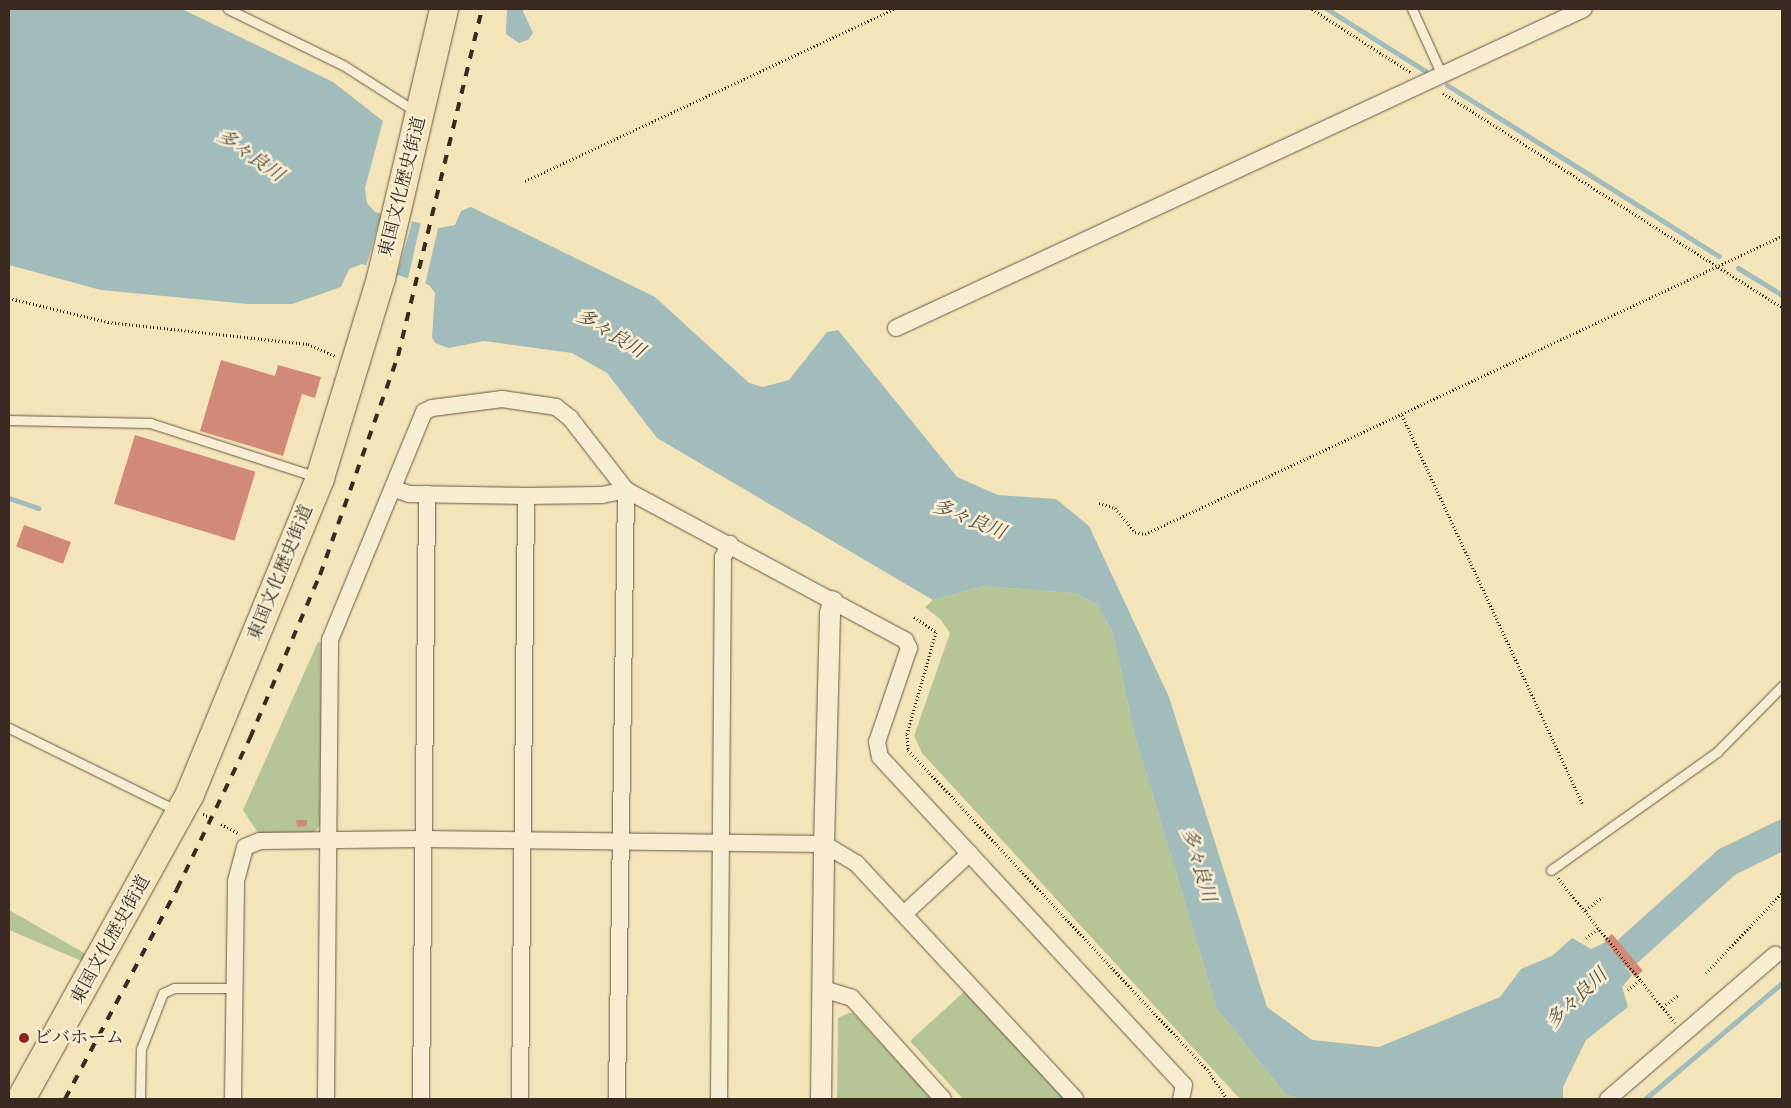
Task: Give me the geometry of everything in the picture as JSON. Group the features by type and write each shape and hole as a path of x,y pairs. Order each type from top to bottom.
{"highway":[{"name":"東国文化歴史街道","path":"21,1099 181,812 320,478 356,365 399,210 444,9"}],"street":[{"path":"896,328 1584,9"},
{"path":"326,1099 330,640 394,489 424,412 432,408 502,399 549,404 564,413 626,490 730,544 905,640 909,648 877,742 880,757 1184,1085 1181,1099"},
{"path":"394,489 427,494 526,496 602,495 626,490"},
{"path":"617,1099 626,490"},
{"path":"421,1099 427,494"},
{"path":"520,1099 521,840 526,496"},
{"path":"718,1099 723,557 730,544"},
{"path":"821,1099 824,844 830,613 834,601"},
{"path":"232,1099 236,881 246,847 260,841 423,839 824,844 844,853 905,913 1075,1099"},
{"path":"905,913 970,852"},
{"path":"1608,1099 1780,951"},
{"path":"823,989 852,998 943,1099"}],"lane":[{"path":"228,9 342,65 405,108 421,114"},
{"path":"1412,9 1442,75"},
{"path":"9,420 150,423 320,478"},
{"path":"1551,870 1717,752 1782,686"},
{"path":"9,728 181,812"},
{"path":"140,1099 141,1049 163,993 174,988 233,988"}],"path":[{"path":"525,182 894,9"},
{"path":"1312,9 1782,307"},
{"path":"1099,503 1115,508 1135,532 1145,534 1782,236"},
{"path":"9,298 118,323 308,344 356,365"},
{"path":"1402,415 1582,803"},
{"path":"914,617 936,632 907,734 911,754 1207,1069 1227,1099"},
{"path":"1551,870 1586,910 1605,939 1684,1035"},
{"path":"1706,973 1782,893"},
{"path":"1586,910 1602,897"},
{"path":"1586,938 1599,928"},
{"path":"1628,990 1640,980"},
{"path":"1662,1007 1678,995"}],"green space":[{"path":"984,586 1073,593 1097,604 1113,633 1134,733 1217,1009 1286,1095 1307,1099 1240,1099 922,753 914,736 950,633 940,619 925,607 933,600"},
{"path":"318,642 321,643 322,824 313,833 258,833 243,810"},
{"path":"9,910 86,954 84,962 9,930"},
{"path":"966,990 1064,1099 963,1099 910,1041"},
{"path":"853,1013 932,1099 837,1099 838,1018"}],"water":[{"path":"9,9 182,9 333,82 383,121 365,188 367,203 375,212 440,228 455,225 461,211 471,207 655,297 749,383 763,387 789,380 827,332 838,330 957,477 998,495 1056,499 1089,526 1169,697 1267,1007 1312,1040 1379,1047 1500,997 1521,969 1552,956 1572,938 1591,949 1606,942 1632,975 1622,987 1628,1007 1586,1040 1563,1087 1563,1099 1307,1099 1286,1095 1217,1009 1134,733 1113,633 1097,604 1073,593 984,586 933,600 657,438 607,373 572,353 484,341 449,348 435,343 432,337 435,293 429,285 362,264 349,269 341,287 292,304 248,304 101,290 9,265"},
{"path":"507,9 522,9 533,33 528,40 519,43 506,34"}],"pier":[{"path":"382,211 413,220 396,277 366,268"},
{"path":"421,222 439,226 425,285 407,281"}],"building":[{"path":"221,360 275,376 278,365 321,377 315,398 302,394 283,456 200,431"},
{"path":"135,435 255,472 234,541 114,504"},
{"path":"24,525 71,542 63,564 16,547"},
{"path":"296,820 307,820 307,826 297,827"},
{"path":"1612,934 1643,971 1635,977 1604,940"}],"waterway":[{"path":"1327,9 1425,71"},
{"path":"1447,85 1719,256"},
{"path":"1738,268 1782,295"},
{"path":"9,498 38,508"},
{"name":"多々良川","path":"1627,952 1727,862 1782,835"},
{"path":"1645,1099 1782,983"}],"railway":[{"path":"65,1099 177,889 250,738 320,575 398,356 482,9"}],"place":[{"name":"ビバホーム","path":"24,1038"}]}
